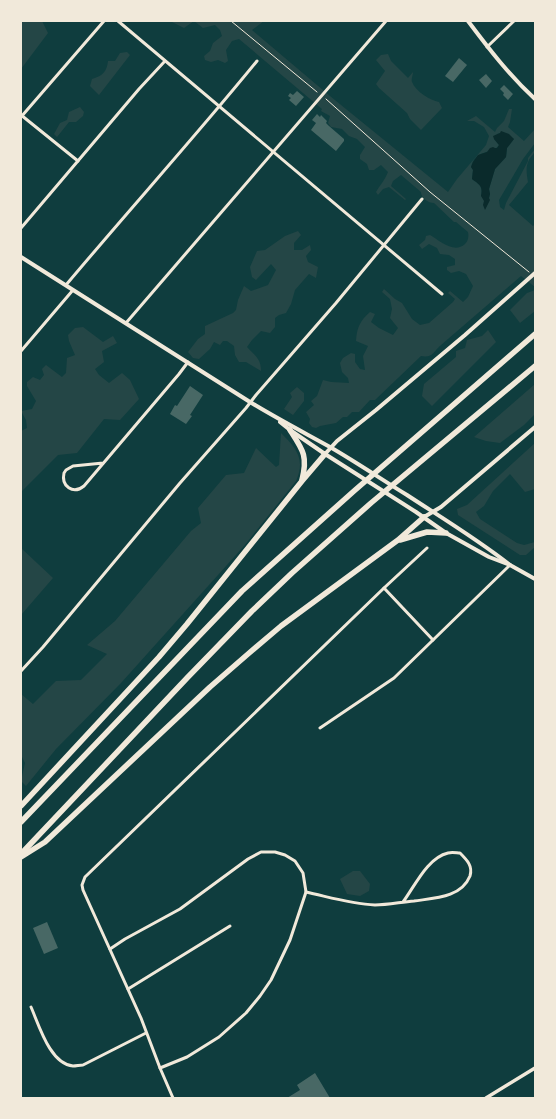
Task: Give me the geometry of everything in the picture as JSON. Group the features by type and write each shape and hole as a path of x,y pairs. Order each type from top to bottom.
{"highway":[{"path":"21,822 242,591 535,334"},
{"path":"21,856 252,611 292,573 371,503 535,366"},
{"path":"290,430 304,456 305,470 302,481"},
{"path":"21,806 178,635 325,454"},
{"path":"21,856 45,842 210,687 276,630 398,540 424,517"},
{"path":"398,540 427,532 446,533"}],"main road":[{"path":"468,21 487,47 535,98"},
{"path":"21,256 275,418 325,454 424,517 446,533 489,557 510,565"},
{"path":"325,454 337,441 465,335 534,274"},
{"path":"275,418 294,426 331,448 433,512 510,565 535,579"},
{"path":"424,517 441,507 535,427"}],"street":[{"path":"78,161 21,116 104,21"},
{"path":"118,21 442,294"},
{"path":"126,323 386,21"},
{"path":"487,47 514,21"},
{"path":"21,228 165,61"},
{"path":"66,285 220,107 257,61"},
{"path":"21,671 43,647 180,483 336,303 383,244 422,199"},
{"path":"21,351 73,290"},
{"path":"103,463 69,467 64,473 63,482 72,490 80,489 103,463 179,374 188,362"},
{"path":"174,1098 160,1068 141,1018 83,890 82,885 85,877 384,588 428,548"},
{"path":"320,728 394,678 510,565"},
{"path":"384,588 434,640"},
{"path":"110,949 125,939 180,909 248,859 261,852 276,852 285,855 295,861 303,873 306,892 290,940 271,980 246,1013 219,1037 187,1057 160,1068"},
{"path":"306,892 334,899 377,905 403,902 450,895 467,883 472,872 468,861 460,853 449,852 439,856 424,871 403,902"},
{"path":"128,989 230,926"},
{"path":"31,1007 49,1048 59,1060 73,1066 83,1065 146,1033"},
{"path":"486,1098 535,1068"}],"path":[{"path":"231,21 322,96 430,192 534,274"}],"shaded area":[{"path":"21,21 42,21 48,33 21,69"},
{"path":"170,21 194,21 184,28"},
{"path":"194,21 264,21 252,30 448,192 457,179 486,145 489,136 484,127 474,121 467,121 476,116 495,132 504,121 509,109 512,109 508,127 524,141 535,129 535,143 523,159 499,200 500,207 504,210 506,203 528,161 528,158 535,149 527,165 528,182 509,205 533,226 535,224 535,287 521,276 432,354 428,356 421,356 375,400 370,400 359,412 352,412 347,417 343,417 336,423 316,428 312,427 309,423 310,419 306,412 314,405 311,401 317,396 323,380 349,383 348,378 342,372 340,363 343,358 351,353 355,354 355,362 360,369 365,370 363,356 368,346 356,341 358,328 364,318 370,312 375,314 371,322 393,335 398,328 390,318 392,309 390,299 382,292 384,289 402,303 412,319 420,325 429,323 453,302 455,299 448,293 450,291 463,302 468,297 473,286 466,274 459,271 451,273 447,270 447,267 455,265 455,259 449,255 440,254 437,248 429,244 422,249 419,245 425,240 426,236 430,235 447,246 456,248 461,247 467,242 468,232 454,222 434,203 425,200 421,192 401,175 393,181 391,186 406,199 405,200 389,187 383,189 378,195 376,192 388,172 381,165 374,170 369,170 367,164 360,159 360,155 365,147 357,139 349,136 342,129 331,127 328,123 330,116 321,111 322,109 239,39 232,41 226,50 228,61 225,63 218,60 211,62 205,60 204,56 210,51 213,43 222,36 220,30 215,25 203,28","holes":["500,133 514,139 507,148 506,157 495,169 489,189 489,198 481,196 482,190 480,186 472,179 473,170 471,167 473,161 480,154 492,150 499,145 494,139 497,134"]},
{"path":"127,52 130,55 99,95 90,86 92,79 103,73 108,61 115,61 120,53"},
{"path":"388,54 391,61 408,78 413,72 412,82 414,86 420,92 439,102 442,108 421,130 410,119 407,113 376,84 385,71 376,60 381,55"},
{"path":"80,107 84,112 83,116 76,122 69,122 57,137 54,134 60,123 67,120 69,112"},
{"path":"501,131 509,134 514,139 507,148 506,157 495,169 489,189 490,200 485,210 483,205 484,201 481,196 482,190 479,184 472,179 473,170 471,167 478,155 487,152 490,148 497,148 499,145 493,136"},
{"path":"298,231 301,235 294,243 294,250 302,250 310,245 311,250 306,256 308,262 318,267 316,278 309,274 295,290 291,304 286,313 275,318 275,327 270,333 261,331 247,347 259,360 261,371 246,362 239,362 235,355 234,346 227,341 223,341 220,345 214,342 210,349 199,359 193,358 188,352 198,339 205,334 205,326 233,313 236,310 238,300 244,286 251,291 268,285 276,270 271,264 256,280 252,277 250,267 257,251 265,250 285,236"},
{"path":"535,290 535,311 520,323 510,310 527,293"},
{"path":"83,327 103,342 113,336 117,343 102,351 104,362 95,369 99,375 109,383 122,373 130,380 139,399 120,420 104,419 77,453 58,455 21,492 21,431 27,428 26,420 21,411 32,409 36,401 27,386 27,382 33,377 40,380 44,375 42,369 46,365 62,377 66,373 67,358 75,355 68,335 75,328"},
{"path":"488,330 496,342 432,406 422,396 424,384 456,357 456,351 465,348 467,340 482,336"},
{"path":"535,384 535,414 524,425 500,443 474,437"},
{"path":"297,387 304,393 304,401 293,415 284,409 292,397 290,393"},
{"path":"281,433 295,449 300,460 299,473 296,481 244,546 121,683 56,749 26,786 21,781 25,763 21,755 21,694 33,704 56,681 81,680 107,654 87,645 115,621 191,531 201,523 198,508 226,475 244,473 256,448 276,467 279,465"},
{"path":"535,443 535,489 525,492 510,474 493,491 484,506 476,512 480,519 517,543 524,545 535,542 535,547 526,555 520,555 458,515 457,509 467,505"},
{"path":"21,548 53,578 21,615"},
{"path":"353,871 360,871 370,884 369,891 360,896 347,894 340,879"}],"building":[{"path":"459,58 467,65 453,82 445,76"},
{"path":"486,74 492,81 486,88 479,80"},
{"path":"504,85 513,94 508,100 500,89"},
{"path":"297,91 304,97 296,106 289,100 291,98 288,96 290,93 293,95"},
{"path":"317,114 320,117 321,115 327,121 326,123 344,139 336,151 311,130 316,123 312,120"},
{"path":"190,386 203,395 186,424 170,414"},
{"path":"47,922 58,948 44,954 33,928"},
{"path":"315,1073 330,1098 287,1098 300,1090 297,1085"}]}
